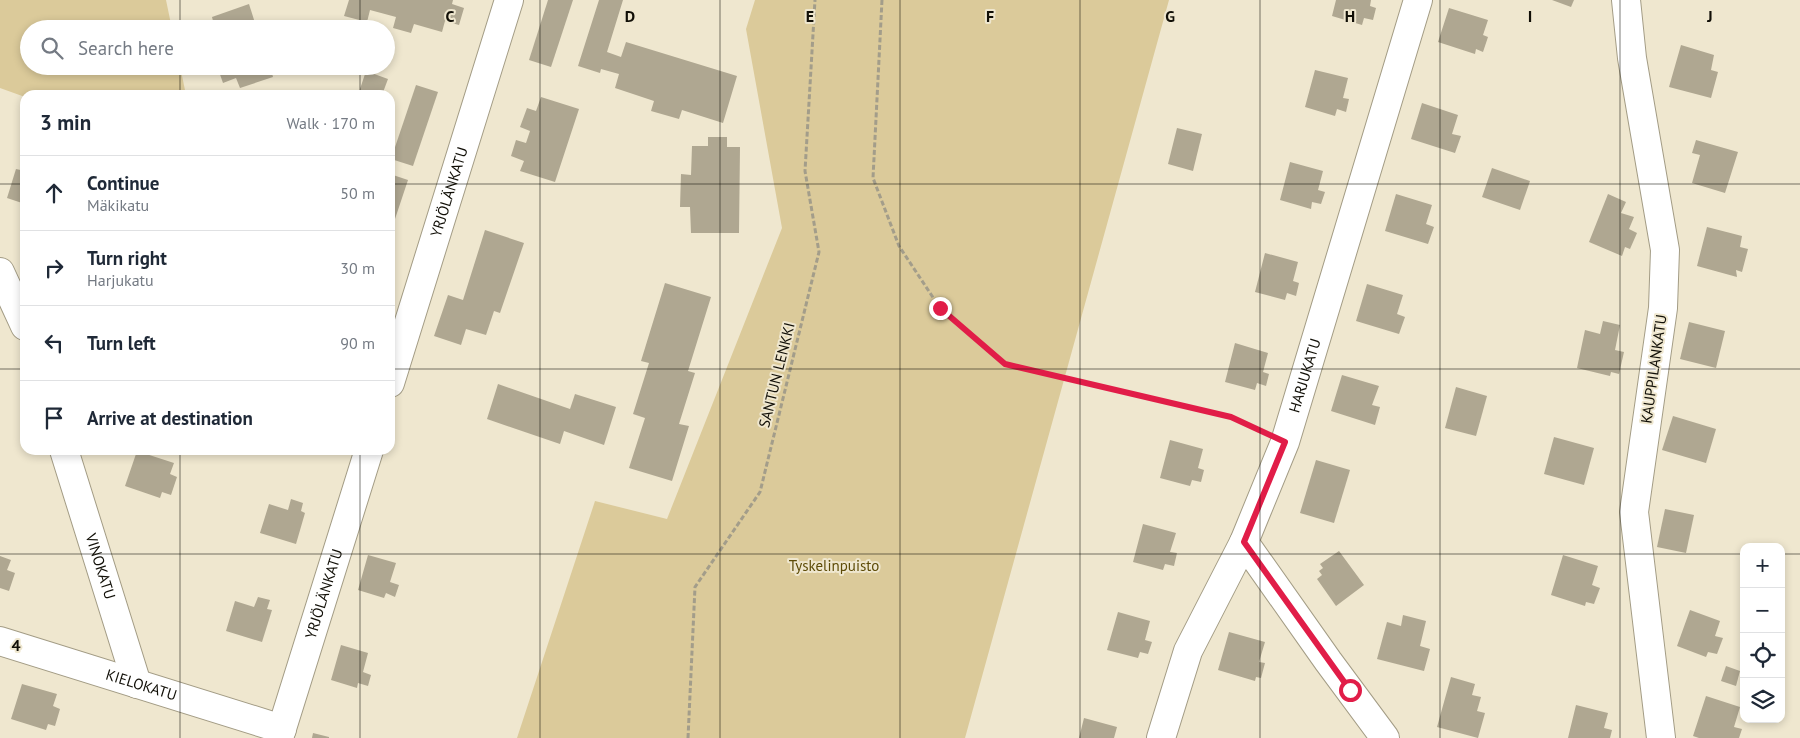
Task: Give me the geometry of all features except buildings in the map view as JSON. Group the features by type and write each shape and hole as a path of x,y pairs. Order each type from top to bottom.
{"street":[{"name":"YRJÖLÄNKATU","path":"395,367 510,0"},
{"name":"HARJUKATU","path":"1161,738 1188,651 1244,542 1285,442 1418,0"},
{"name":"KAUPPILANKATU","path":"1626,0 1632,58 1665,250 1663,308 1634,512 1662,738"},
{"path":"0,272 20,314"},
{"name":"VINOKATU","path":"66,455 137,684"},
{"name":"YRJÖLÄNKATU","path":"281,734 367,455"},
{"path":"1244,542 1385,738"},
{"name":"KIELOKATU","path":"0,641 137,684 281,734"}],"path":[{"name":"SANTUN LENKKI","path":"688,738 696,586 760,492 819,252 805,171 815,0"},
{"path":"882,0 873,178 899,246 940,308 1005,364 1231,417 1285,442"}],"green space":[{"path":"0,0 166,0 170,20 20,20 20,75 182,75 185,90 20,90 20,95 0,88"},
{"name":"Tyskelinpuisto","path":"755,0 1169,0 965,738 517,738 595,501 667,519 782,228 746,29"}],"route":[{"path":"940,308 1005,364 1231,417 1285,442 1244,542 1350,690"}]}
